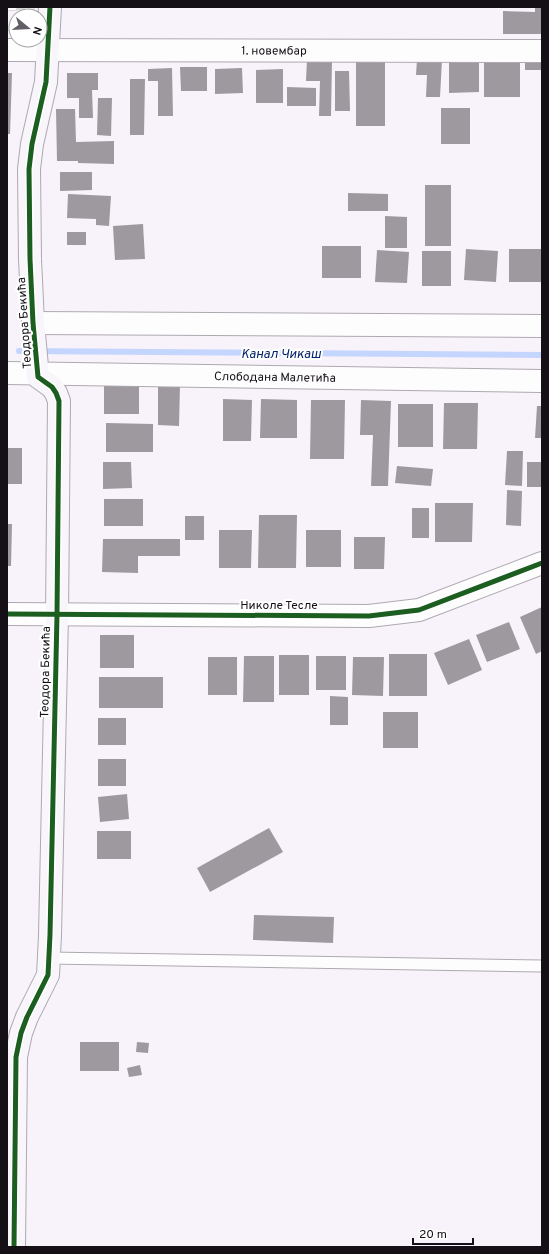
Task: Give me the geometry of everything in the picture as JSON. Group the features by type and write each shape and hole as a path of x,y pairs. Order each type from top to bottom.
{"street":[{"name":"Теодора Бекића","path":"14,1247 16,1057 21,1033 27,1017 48,975 57,615 59,401 52,387 40,379 38,370 30,259 30,169 32,144 46,82 49,50 50,7"},
{"name":"1. новембар","path":"7,50 542,51"},
{"path":"34,327 542,326"},
{"name":"Слободана Малетића","path":"7,373 38,370 542,381"},
{"name":"Николе Тесле","path":"7,614 369,616 419,610 542,563"}],"lane":[{"path":"48,958 542,966"}],"building":[{"path":"535,7 542,7 542,34 503,34 503,11 535,12"},
{"path":"525,57 542,57 542,70 525,70"},
{"path":"307,59 332,60 331,116 319,116 320,81 306,81"},
{"path":"356,59 385,59 385,126 356,126"},
{"path":"417,59 442,60 440,97 426,97 427,75 416,75"},
{"path":"449,60 479,60 479,92 449,93"},
{"path":"484,60 520,60 520,97 484,97"},
{"path":"180,67 207,67 207,91 181,91"},
{"path":"172,68 173,116 158,116 158,81 148,81 148,69"},
{"path":"242,68 243,93 215,94 215,69"},
{"path":"283,69 283,103 256,103 256,70"},
{"path":"335,71 349,71 350,111 335,111"},
{"path":"7,73 12,73 10,134 7,134"},
{"path":"67,73 98,73 98,90 92,90 93,118 79,118 79,98 67,98"},
{"path":"130,79 145,79 144,135 130,135"},
{"path":"287,87 316,88 316,106 287,106"},
{"path":"98,98 112,98 111,136 97,135"},
{"path":"441,108 470,108 470,144 441,144"},
{"path":"56,109 75,109 76,142 114,141 114,164 57,161"},
{"path":"60,172 92,172 92,190 60,191"},
{"path":"425,185 451,185 451,246 425,246"},
{"path":"348,193 388,194 388,211 348,211"},
{"path":"68,194 111,196 109,226 96,225 96,219 67,218"},
{"path":"385,216 407,217 407,248 385,248"},
{"path":"143,224 145,259 115,260 113,226"},
{"path":"67,232 86,232 86,245 67,245"},
{"path":"322,246 361,246 361,278 322,278"},
{"path":"466,249 498,251 496,282 464,280"},
{"path":"509,249 541,249 541,282 509,282"},
{"path":"377,250 409,252 407,283 375,282"},
{"path":"422,251 451,251 451,286 422,286"},
{"path":"104,384 139,385 139,414 104,414"},
{"path":"158,385 180,385 179,426 158,425"},
{"path":"223,399 252,400 251,441 223,441"},
{"path":"261,399 297,400 297,438 260,438"},
{"path":"311,400 345,400 344,459 310,459"},
{"path":"361,400 391,401 388,486 371,486 373,435 360,435"},
{"path":"444,403 478,403 477,449 443,449"},
{"path":"398,404 433,404 433,447 398,447"},
{"path":"537,406 542,406 542,438 535,438"},
{"path":"106,423 153,424 153,452 106,452"},
{"path":"7,448 22,448 22,484 7,484"},
{"path":"507,451 523,451 522,486 505,485"},
{"path":"103,462 131,462 132,488 103,489"},
{"path":"527,462 542,462 541,487 527,487"},
{"path":"397,466 433,469 431,486 395,483"},
{"path":"507,490 522,491 521,526 506,525"},
{"path":"104,499 143,499 143,526 104,526"},
{"path":"435,503 473,503 472,542 435,542"},
{"path":"412,508 429,508 429,538 412,538"},
{"path":"259,515 297,515 296,568 258,568"},
{"path":"185,516 204,516 204,540 185,540"},
{"path":"7,524 12,524 11,566 7,566"},
{"path":"219,530 252,530 251,568 219,568"},
{"path":"306,530 341,530 341,567 306,567"},
{"path":"354,537 385,537 384,569 354,569"},
{"path":"103,539 180,539 180,556 138,556 138,573 102,572"},
{"path":"542,607 542,651 536,654 520,617"},
{"path":"509,622 520,649 487,662 476,635"},
{"path":"100,635 134,635 134,668 100,668"},
{"path":"469,639 482,670 448,685 434,653"},
{"path":"389,654 427,654 427,696 389,696"},
{"path":"279,655 309,655 309,695 279,695"},
{"path":"244,656 274,656 274,702 243,702"},
{"path":"316,656 346,656 346,690 316,690"},
{"path":"208,657 237,657 237,695 208,695"},
{"path":"353,657 384,657 383,696 352,695"},
{"path":"99,677 163,677 163,708 99,708"},
{"path":"330,696 348,697 348,725 330,725"},
{"path":"383,712 418,712 418,748 383,748"},
{"path":"98,718 126,718 126,745 98,745"},
{"path":"98,759 126,759 126,786 98,786"},
{"path":"127,794 129,819 100,822 98,797"},
{"path":"269,828 283,852 210,892 197,868"},
{"path":"97,831 131,831 131,859 97,859"},
{"path":"254,915 334,917 333,943 253,940"},
{"path":"80,1042 119,1042 119,1071 80,1071"},
{"path":"137,1042 149,1043 148,1053 136,1052"},
{"path":"140,1065 142,1075 129,1077 127,1068"}],"waterway":[{"name":"Канал Чикаш","path":"19,351 542,355"}],"railway":[{"path":"7,9 33,7"}],"cycle path":[{"path":"14,1247 16,1057 21,1033 27,1017 48,975 50,935 57,615 59,401 52,387 38,377 33,323 30,259 29,169 32,144 46,82 50,7"},
{"path":"7,614 369,616 419,610 542,563"}]}
